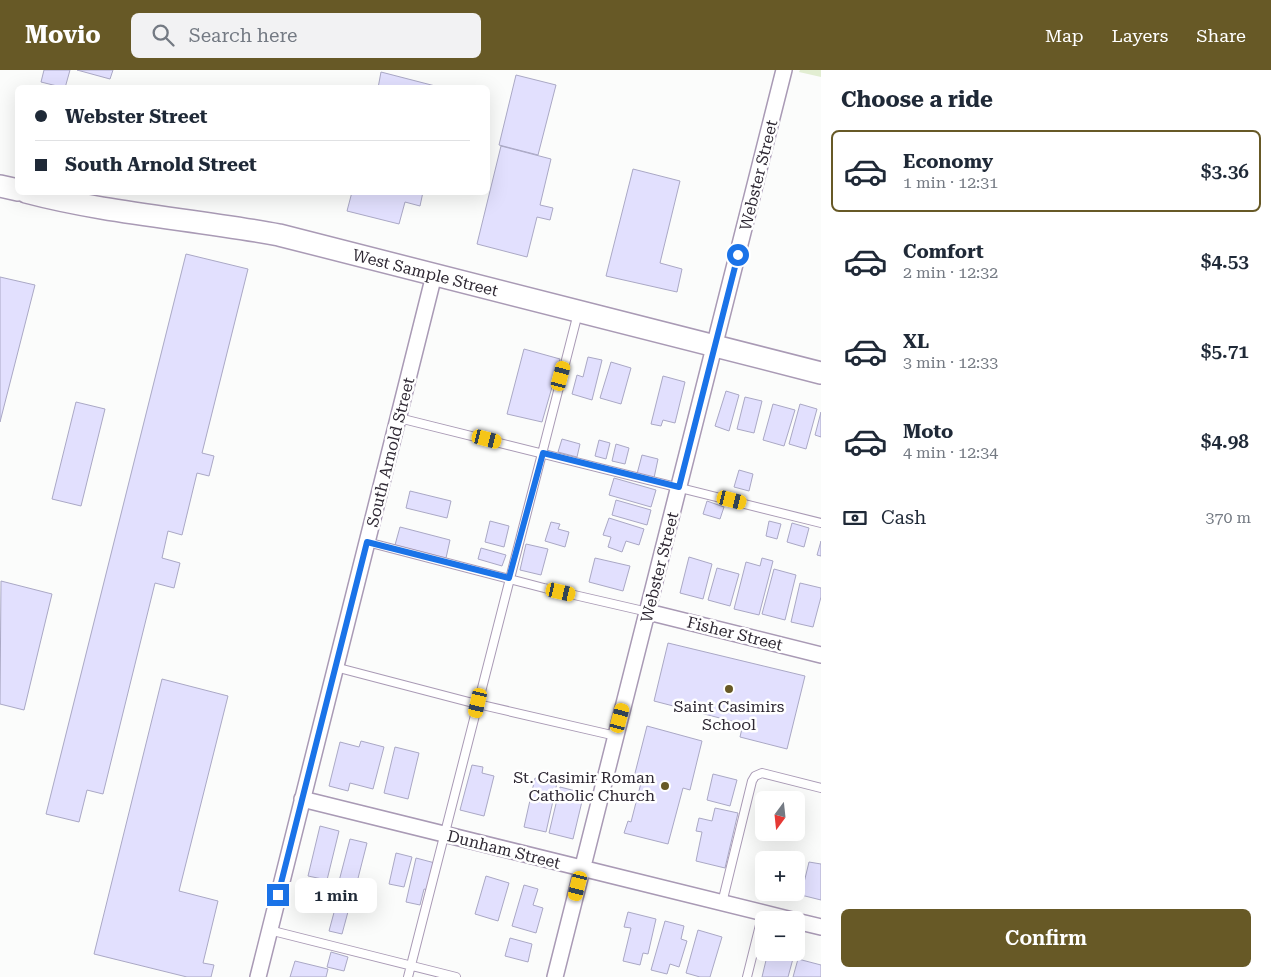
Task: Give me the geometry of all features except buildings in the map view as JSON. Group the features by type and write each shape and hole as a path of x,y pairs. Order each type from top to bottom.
{"main road":[{"path":"0,186 15,189"},
{"name":"West Sample Street","path":"36,195 145,215 233,226 279,236 821,374"}],"street":[{"name":"Webster Street","path":"555,977 784,70"},
{"name":"South Arnold Street","path":"258,977 434,276"},
{"name":"Fisher Street","path":"648,612 821,654"},
{"name":"Dunham Street","path":"302,799 755,911"},
{"path":"805,923 821,927"}],"lane":[{"path":"408,977 578,312"},
{"path":"399,418 821,523"},
{"path":"367,542 648,612"},
{"path":"335,667 616,736"},
{"path":"722,903 752,781 755,776 762,773 821,788"},
{"path":"269,930 456,977"},
{"path":"747,977 755,945"}],"green space":[{"path":"800,70 821,70 821,77 799,72"}],"place":[{"name":"Saint Casimirs School","path":"729,689"},
{"name":"St. Casimir Roman Catholic Church","path":"665,786"}],"route":[{"path":"278,895 367,542 509,578 543,453 679,487 738,255"}]}
